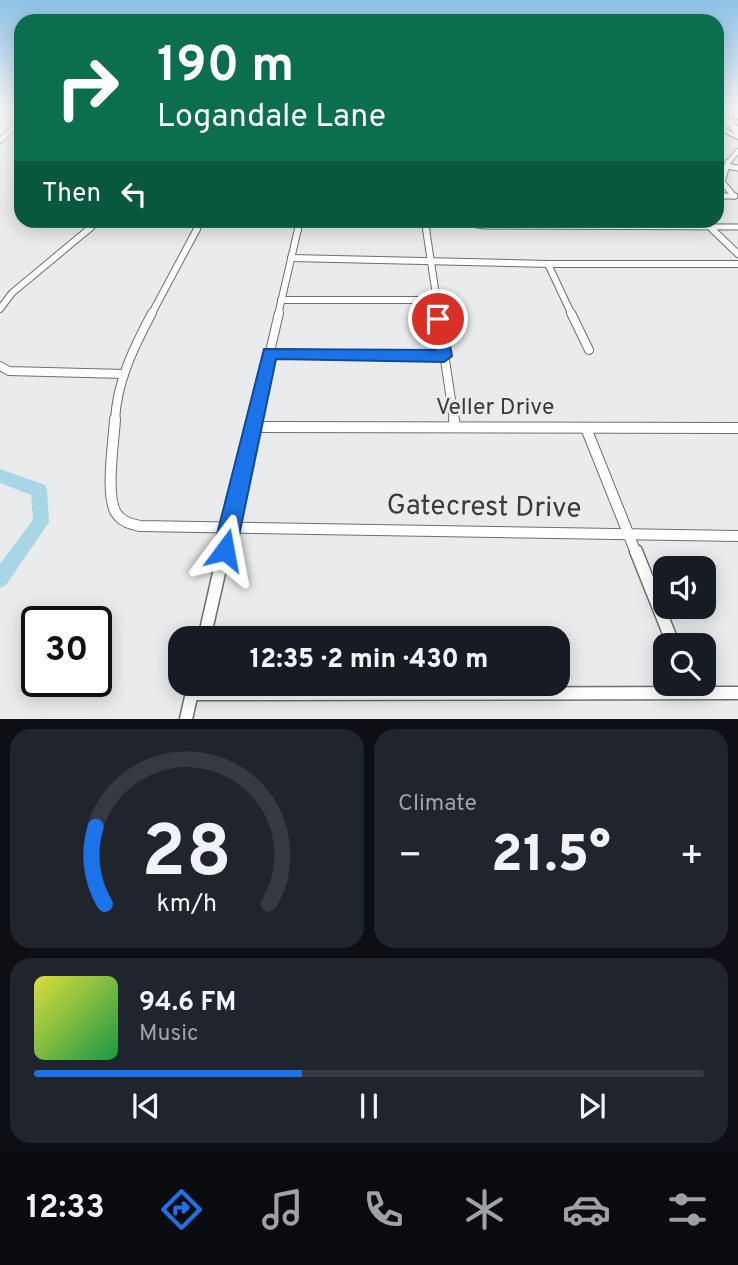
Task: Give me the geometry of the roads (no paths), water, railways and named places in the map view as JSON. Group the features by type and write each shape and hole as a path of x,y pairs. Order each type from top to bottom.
{"street":[{"path":"724,176 732,155 738,151"},
{"path":"727,166 738,168"},
{"path":"0,309 12,293 90,228"},
{"path":"0,366 9,371 124,374 136,343 198,228"},
{"path":"207,626 298,228"},
{"path":"426,228 455,427"},
{"path":"711,228 738,254"},
{"path":"291,258 548,264 738,264"},
{"path":"548,264 589,350"},
{"path":"281,300 435,300"},
{"path":"269,353 444,356"},
{"name":"Gatecrest Drive","path":"124,374 116,401 111,492 119,518 140,526 738,536"},
{"name":"Veller Drive","path":"253,427 738,428"},
{"path":"586,428 669,633"},
{"path":"570,689 653,689"},
{"path":"716,691 738,693"},
{"path":"186,719 191,696"}],"waterway":[{"path":"0,476 39,490 41,522 0,579"}]}
